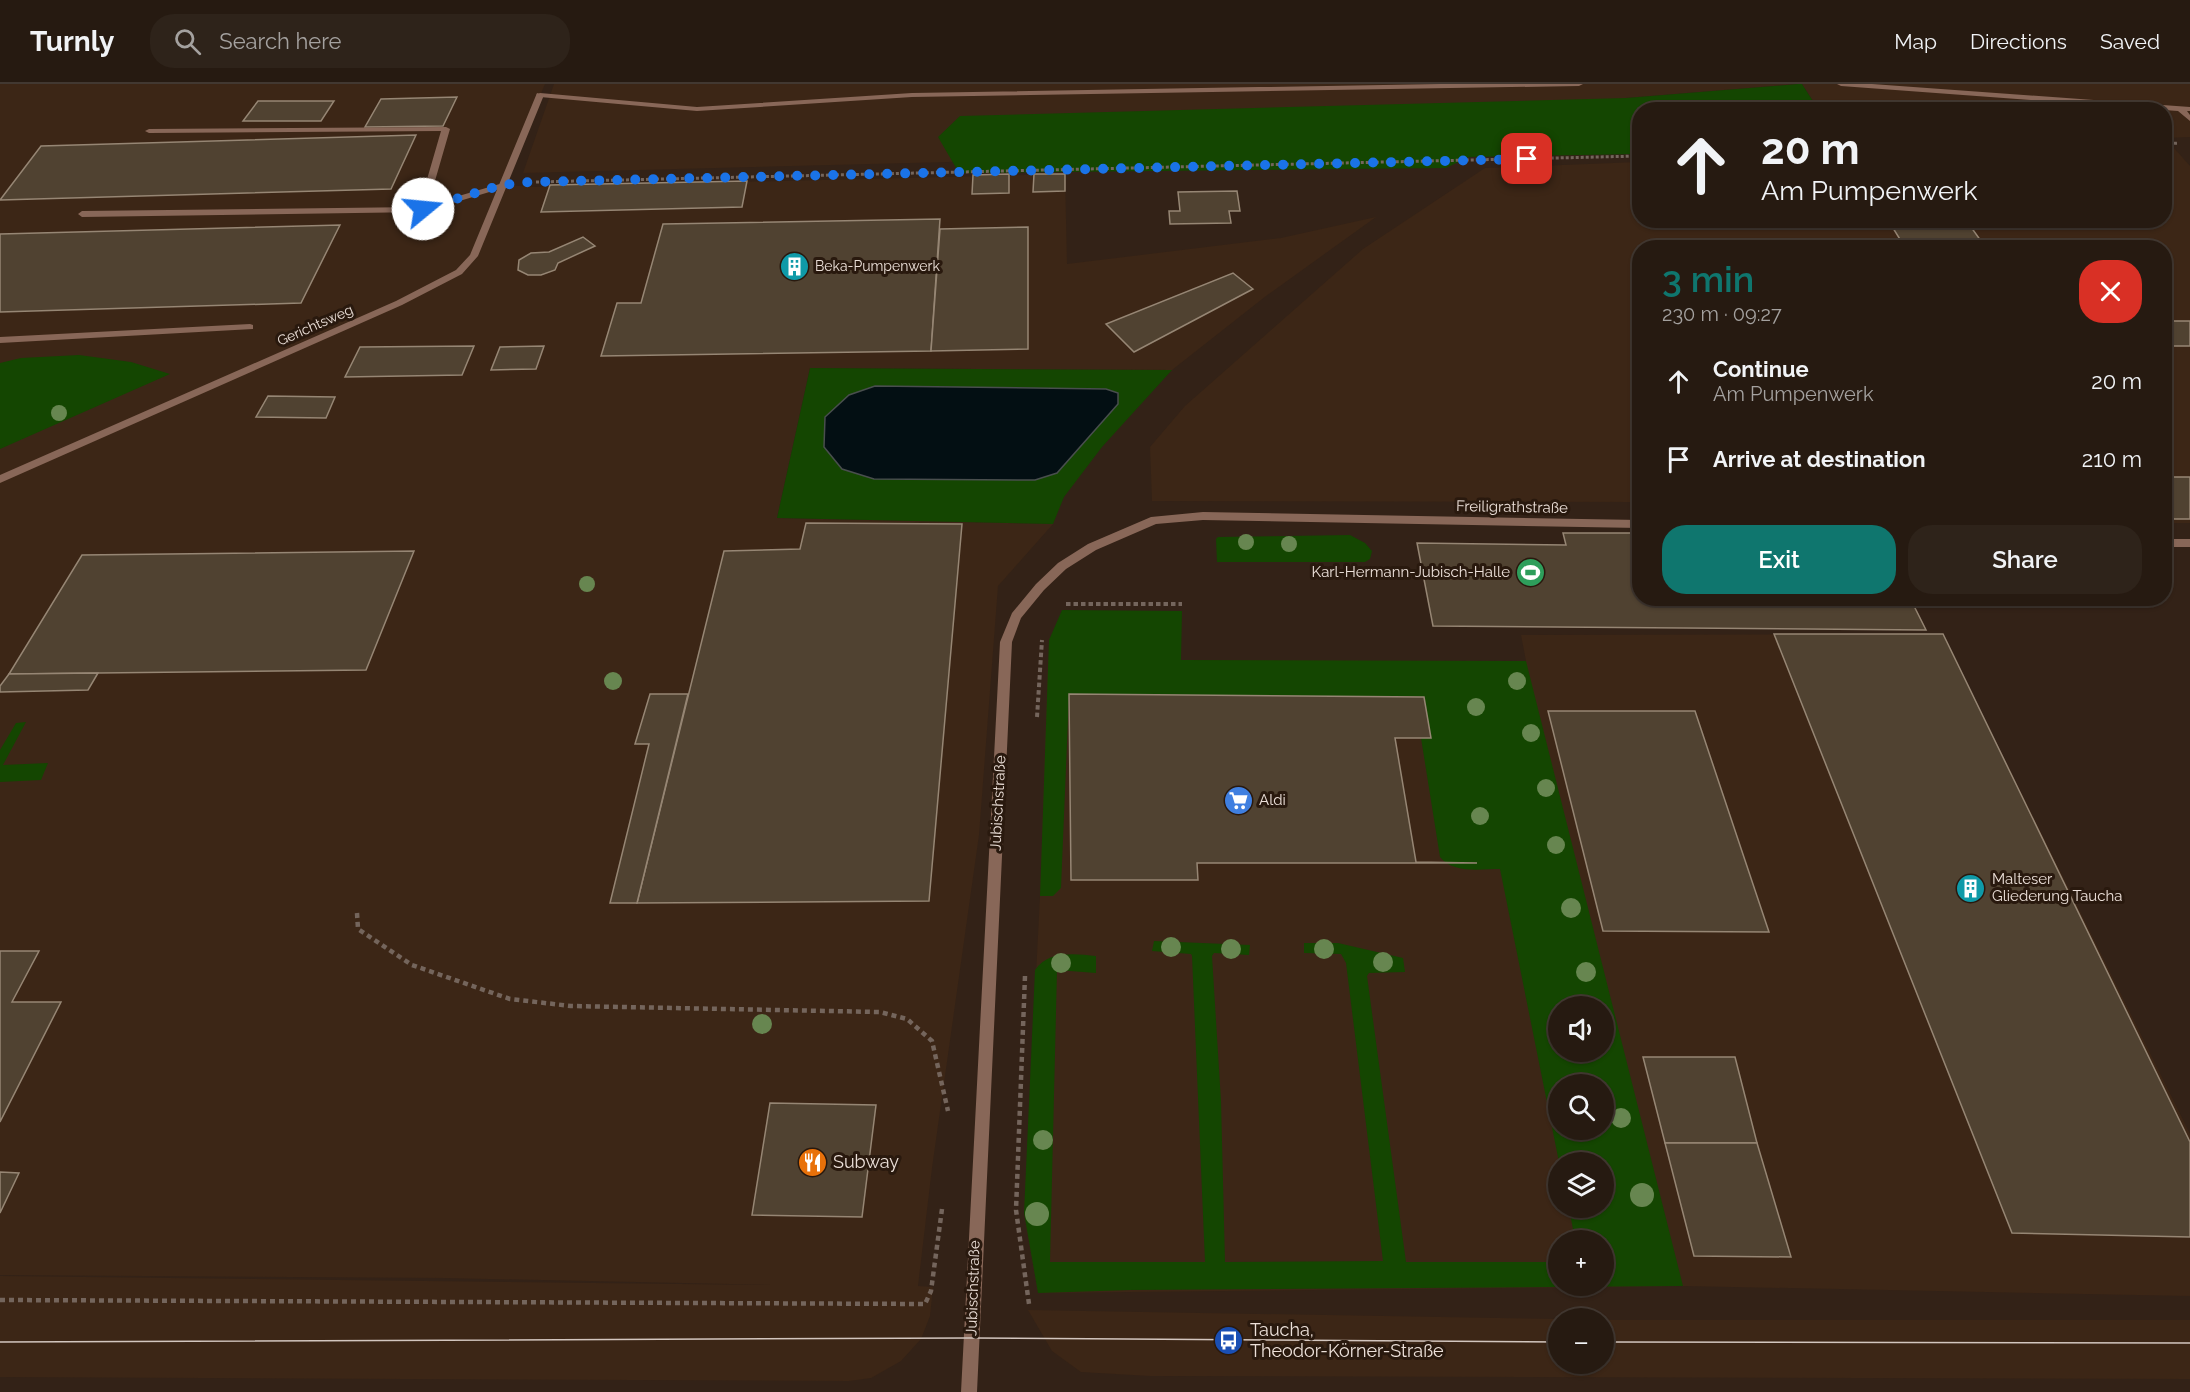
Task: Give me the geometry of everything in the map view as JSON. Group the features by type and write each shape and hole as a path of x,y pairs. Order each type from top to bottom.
{"street":[{"name":"Gerichtsweg","path":"0,479 441,283 459,272 474,256 540,95 696,109 912,95 1579,84"},
{"path":"1841,84 2085,102"},
{"path":"2172,108 2190,109"},
{"path":"2180,109 2190,119"},
{"path":"148,131 447,129 423,209"},
{"path":"82,214 423,209 502,185"},
{"path":"0,340 250,327"},
{"name":"Jubischstraße","path":"969,1392 1006,642 1016,616 1040,587 1062,566 1092,547 1155,520 1203,516 1383,520"},
{"name":"Freiligrathstraße","path":"1383,520 1632,524"},
{"path":"2172,543 2190,543"}],"path":[{"path":"502,185 542,182 1632,156"},
{"path":"1065,596 1059,604 1182,604"},
{"path":"1037,720 1044,632"},
{"path":"357,913 358,929 412,965 510,999 571,1006 880,1012 907,1018 932,1041 942,1077 949,1117"},
{"path":"1025,975 1016,1210 1029,1304"},
{"path":"0,1300 925,1304 931,1291 943,1203"}],"shaded area":[{"path":"0,84 545,84 503,185 534,187 1065,174 1067,264 1281,238 1376,217 1266,296 1172,370 810,368 777,518 1053,524 998,586 979,835 932,1168 918,1286 933,1287 930,1316 921,1339 901,1361 871,1378 849,1381 0,1377 0,1276 771,1285 444,1278 0,1275"},
{"path":"554,84 1798,84 1626,98 1417,150 523,173"},
{"path":"1802,84 2190,84 2190,137 2172,138 2172,102 1814,102"},
{"path":"2172,148 2174,148 2190,166 2190,523 2172,523 2172,240 1632,240 1632,502 1152,501 1150,447 1185,406 1363,249 1485,168 1632,162 1632,228 2172,228"},
{"path":"875,386 1106,389 1118,393 1118,404 1057,473 1035,480 874,479 842,469 824,447 825,417 849,395"},
{"path":"1943,634 2190,1134 2190,1296 1683,1286 1614,1287 1614,1230 1548,1230 1548,1287 1038,1293 1024,1213 1040,896 1048,660 1526,661 1521,635"},
{"path":"1028,1310 1548,1319 1548,1374 1614,1374 1614,1320 2190,1320 2190,1379 1150,1376 1081,1372 1052,1351"}],"green space":[{"path":"1802,84 1814,102 1632,102 1632,154 1469,157 1446,168 959,173 938,137 960,116 1626,98"},
{"path":"79,355 131,362 170,374 0,449 0,363 21,358"},
{"path":"810,368 1172,370 1102,447 1064,497 1053,524 777,518"},
{"path":"1350,535 1365,543 1372,551 1370,559 1365,562 1217,562 1216,539 1218,537"},
{"path":"1062,610 1182,611 1181,660 1526,661 1610,996 1548,996 1548,1062 1614,1062 1614,1011 1683,1286 1614,1286 1614,1230 1573,1230 1571,1218 1614,1218 1614,1152 1557,1152 1555,1140 1614,1140 1614,1074 1548,1074 1548,1107 1500,869 1460,868 1452,866 1440,857 1421,738 1431,737 1424,697 1069,694 1061,888 1053,896 1040,896 1049,640"},
{"path":"26,722 3,765 48,763 41,780 0,782 0,750 16,723"},
{"path":"1154,941 1250,945 1249,955 1214,953 1212,956 1221,1101 1225,1262 1383,1261 1346,963 1341,954 1304,953 1304,943 1338,943 1403,958 1405,972 1369,973 1367,976 1406,1262 1548,1262 1548,1287 1130,1290 1038,1293 1024,1213 1035,970 1047,959 1055,956 1071,954 1096,956 1096,973 1057,970 1050,1262 1205,1262 1192,956 1191,954 1152,951"}],"building":[{"path":"457,97 443,126 365,127 381,99"},
{"path":"258,101 334,101 321,121 243,121"},
{"path":"416,135 391,189 0,200 41,146"},
{"path":"1009,174 1009,193 972,194 973,175"},
{"path":"1034,174 1065,174 1065,191 1033,192"},
{"path":"747,181 742,207 541,212 550,185"},
{"path":"1237,191 1240,211 1229,211 1231,223 1170,224 1169,211 1180,211 1178,192"},
{"name":"Beka-Pumpenwerk","path":"940,219 931,351 601,356 617,303 641,303 663,224"},
{"path":"340,225 301,303 0,312 0,234"},
{"path":"1028,227 1028,349 931,351 940,229"},
{"path":"1893,228 1972,228 1980,240 1900,240"},
{"path":"583,237 595,246 558,263 555,270 541,275 528,275 518,270 519,260 531,253 549,252"},
{"path":"1233,273 1253,289 1134,352 1106,324"},
{"path":"2172,321 2190,321 2190,346 2172,346"},
{"path":"474,346 462,375 345,377 360,347"},
{"path":"544,346 536,369 491,370 500,347"},
{"path":"268,396 335,397 326,418 256,417"},
{"path":"2172,477 2190,477 2190,519 2174,519 2172,516"},
{"path":"806,523 962,524 929,901 637,903 724,551 800,549"},
{"name":"Karl-Hermann-Jubisch-Halle","path":"1563,533 1632,533 1632,606 1914,606 1926,630 1433,626 1417,543 1566,545"},
{"path":"414,551 366,670 9,674 82,555"},
{"name":"Malteser Gliederung Taucha","path":"1774,634 1943,634 2190,1142 2190,1237 2012,1233"},
{"path":"98,673 88,690 0,692 0,686 9,674"},
{"path":"650,694 688,694 637,903 610,903 649,744 635,744"},
{"name":"Aldi","path":"1069,694 1424,697 1431,738 1395,738 1416,862 1477,863 1197,863 1198,880 1071,880"},
{"path":"1548,711 1695,711 1769,932 1603,931"},
{"path":"0,951 39,951 12,1002 61,1002 0,1122"},
{"path":"1643,1057 1735,1057 1757,1143 1665,1143"},
{"path":"770,1103 876,1105 862,1217 752,1215"},
{"path":"1665,1143 1757,1143 1791,1257 1694,1256"},
{"path":"0,1172 19,1173 0,1213"}],"tram line":[{"path":"0,1342 971,1338 1548,1342"},
{"path":"1614,1342 2190,1343"}],"place":[{"name":"Beka-Pumpenwerk","path":"794,266"},
{"name":"Karl-Hermann-Jubisch-Halle","path":"1531,572"},
{"name":"Aldi","path":"1238,800"},
{"name":"Malteser Gliederung Taucha","path":"1971,888"},
{"name":"Subway","path":"812,1162"},
{"name":"Taucha, Theodor-Körner-Straße","path":"1229,1340"}],"route":[{"path":"423,209 502,185 530,182 1527,159"}]}
